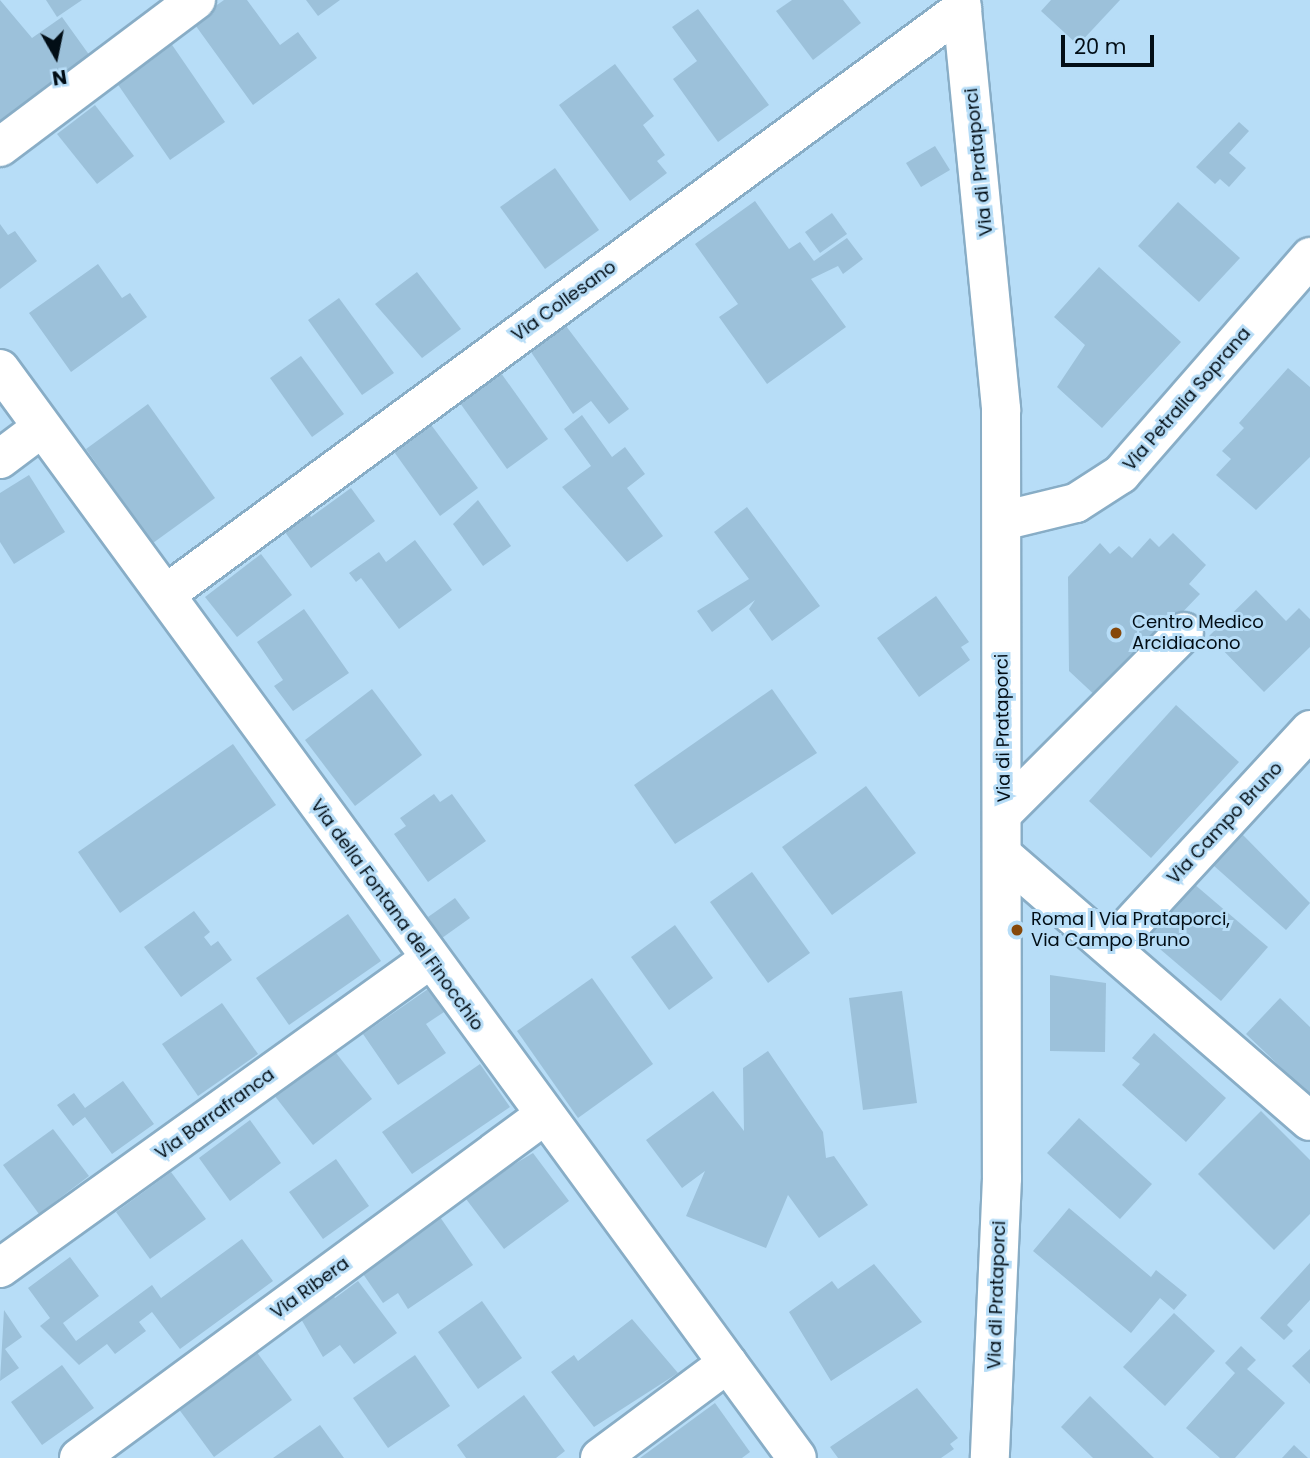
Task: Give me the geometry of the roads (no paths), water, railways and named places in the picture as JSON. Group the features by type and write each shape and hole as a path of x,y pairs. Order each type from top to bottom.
{"street":[{"path":"0,147 196,0"},
{"name":"Via di Prataporci","path":"961,4 998,338 1002,521 1005,857 990,1458"},
{"name":"Via Collesano","path":"166,594 961,4"},
{"name":"Via Petralia Soprana","path":"1002,521 1076,503 1121,474 1310,257"},
{"name":"Via della Fontana del Finocchio","path":"0,369 40,429 166,594 542,1117 797,1458"},
{"path":"0,458 40,429"},
{"path":"1005,811 1184,632"},
{"name":"Via Campo Bruno","path":"1111,946 1310,730"},
{"path":"1005,857 1310,1121"},
{"name":"Via Barrafranca","path":"0,1268 429,960"},
{"name":"Via Ribera","path":"79,1458 542,1117"},
{"path":"600,1458 728,1363"}],"place":[{"name":"Centro Medico Arcidiacono","path":"1116,633"},
{"name":"Roma | Via Prataporci, Via Campo Bruno","path":"1017,930"}]}
